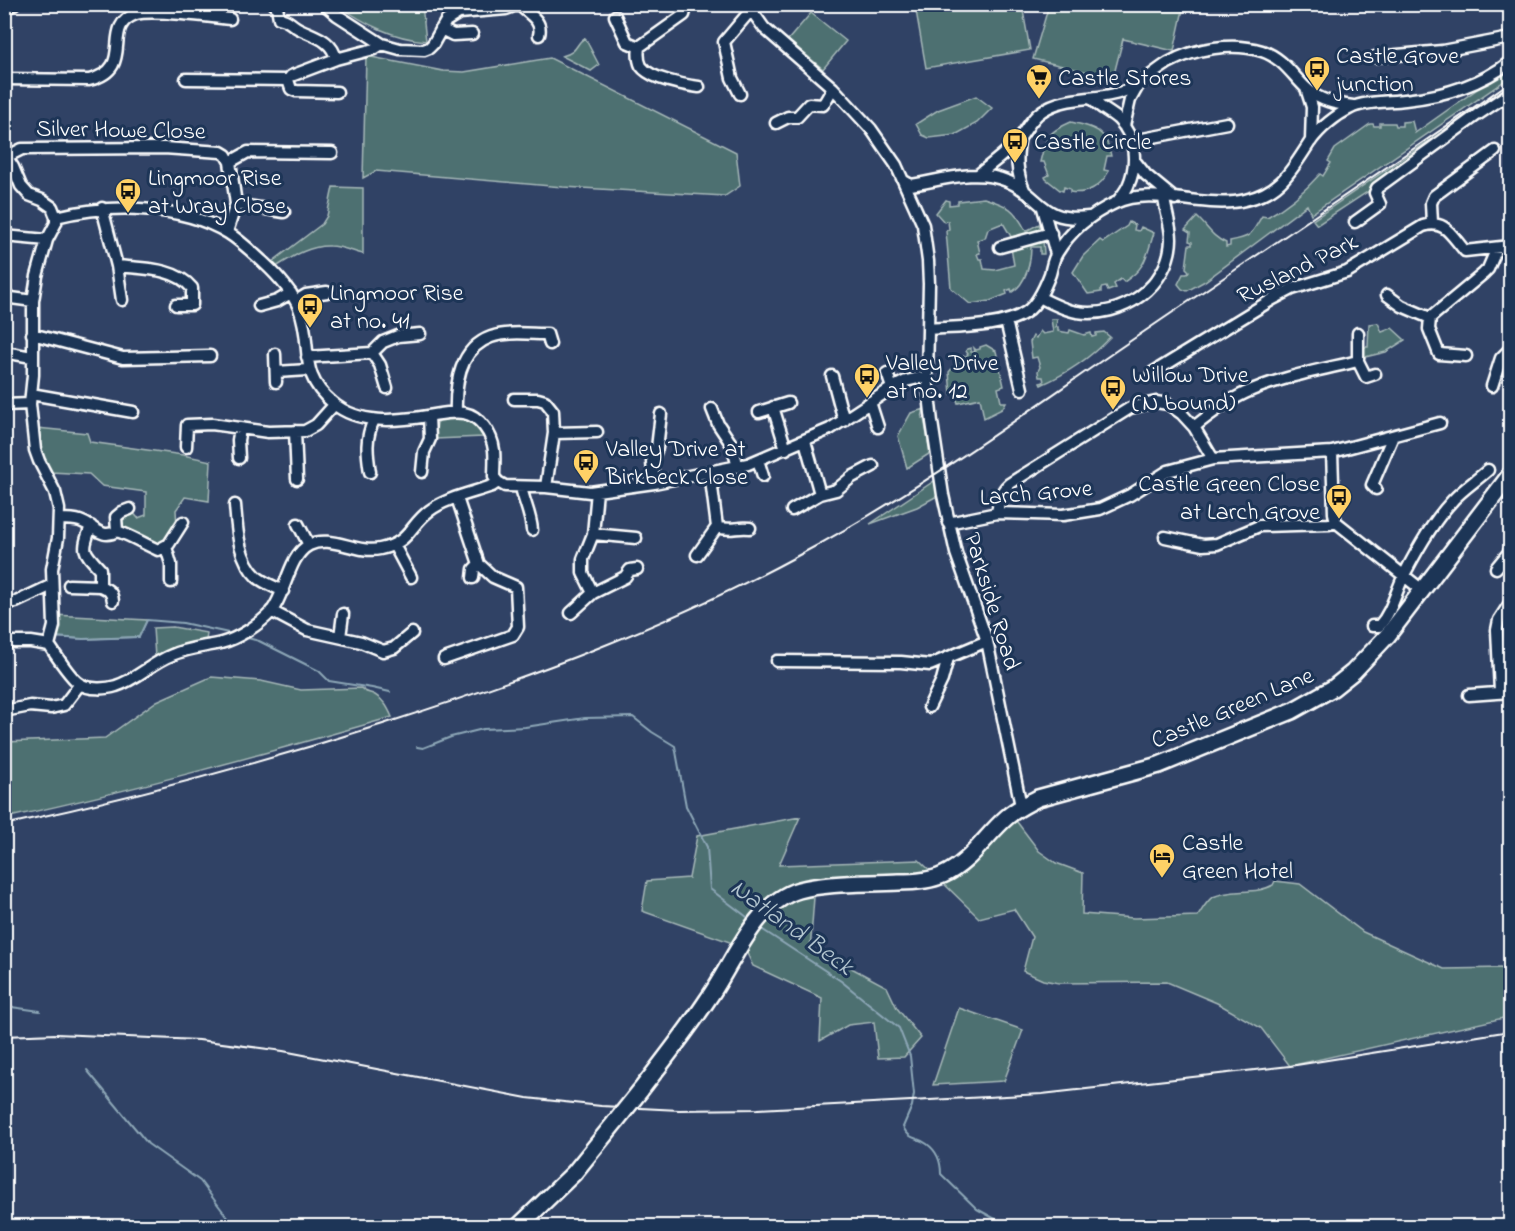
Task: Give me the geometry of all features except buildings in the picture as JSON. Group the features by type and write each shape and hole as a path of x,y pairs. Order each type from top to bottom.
{"highway":[{"name":"Castle Green Lane","path":"519,1227 574,1173 640,1091 720,982 752,927 778,900 797,890 816,887 903,882 937,877 954,869 967,859 1006,818 1038,798 1168,762 1263,724 1310,702 1333,688 1370,655 1510,475"}],"street":[{"path":"4,9 14,4"},
{"path":"274,4 279,18 289,20 296,27 308,31 331,46 336,58"},
{"path":"324,4 382,44 400,49 424,50 433,44 441,29 452,16 470,8 506,9 520,5 544,29"},
{"path":"639,47 684,15 687,4"},
{"path":"740,94 732,78 724,42 749,7 764,28 833,88 871,129 896,165 904,182 911,185 978,175 994,177 1008,181 1026,192 1043,208 1057,215 1089,217"},
{"path":"4,79 79,80 102,77 112,70 121,27 134,15 143,13 230,19"},
{"path":"615,16 627,42 639,47"},
{"path":"441,29 453,35 472,34"},
{"path":"1375,57 1442,51 1510,38"},
{"path":"186,79 288,80 291,76 336,58 374,49 382,44"},
{"path":"639,47 640,65 646,71 677,84 699,87"},
{"path":"978,175 999,159 1020,137 1029,123 1051,105 1120,93 1139,84 1168,63 1200,51 1251,49 1274,56 1291,70 1306,88 1326,101 1354,106 1413,99 1461,88 1485,78 1510,62"},
{"path":"288,80 291,89 296,91 337,92"},
{"path":"1125,126 1130,100 1139,84"},
{"path":"776,123 788,117 797,117 809,104 823,105 833,88"},
{"path":"1306,88 1312,107 1311,141"},
{"path":"1355,222 1380,204 1375,193 1377,188 1510,93"},
{"path":"1092,99 1125,126 1132,141 1134,160 1132,174 1127,188 1117,202"},
{"path":"928,329 1006,321 1025,313 1039,297 1056,254 1089,217 1117,202 1136,197 1226,204 1259,196 1272,190 1288,175 1311,141 1329,122 1354,106"},
{"path":"1132,141 1227,123"},
{"path":"1020,137 1016,164 1018,175 1026,192"},
{"name":"Silver Howe Close","path":"6,155 22,149 213,150 226,155 230,162 236,204 227,232"},
{"name":"Silver Howe Close","path":"230,162 254,151 332,153"},
{"path":"1495,151 1434,196 1431,203 1432,223 1442,225 1465,251 1510,246"},
{"path":"6,155 21,186 29,195 52,207 56,217 56,223 47,240 37,276 33,301 31,399 35,450 55,492 60,519 52,569 54,608 50,639 80,684 96,688 117,686 171,655 227,641 245,631 271,611 283,591 296,557 309,545 329,542 369,551 394,546 409,535 430,510 498,482"},
{"path":"1039,297 1067,309 1086,313 1107,312 1120,308 1147,291 1165,268 1169,258 1171,237 1169,199 1134,160"},
{"name":"Parkside Road","path":"904,182 918,213 925,239 929,284 927,375 948,523 987,641 1021,807"},
{"path":"236,204 284,212"},
{"path":"56,217 102,208 129,208 164,212 198,220 227,232 269,267 293,297 303,322 308,370 322,393 334,405 350,413 374,420 456,412 474,417 486,430 492,443 494,477 505,486 546,487 590,492 738,467 805,441 844,421 892,388 927,375"},
{"path":"102,208 117,266 122,300"},
{"path":"1043,208 1056,254"},
{"name":"Rusland Park","path":"1152,373 1273,299 1292,289 1347,272 1423,226 1432,223"},
{"path":"1000,247 1051,233"},
{"path":"4,236 47,240"},
{"path":"1466,356 1439,354 1429,329 1430,318 1488,269 1497,248"},
{"path":"117,266 166,272 186,280 192,288 192,305 176,305"},
{"path":"258,306 293,297 327,292"},
{"path":"1387,295 1402,306 1430,318"},
{"path":"4,297 33,301"},
{"path":"1006,321 1022,388"},
{"path":"1358,333 1358,361 1366,377 1375,374"},
{"path":"32,334 123,358 210,356"},
{"path":"307,357 372,353 383,342 398,336 420,334"},
{"path":"456,412 460,367 477,344 492,336 549,339"},
{"path":"1492,386 1501,358 1510,349"},
{"path":"4,352 32,357"},
{"path":"372,353 380,365 387,388"},
{"path":"275,354 276,377 308,370"},
{"path":"1194,427 1218,408 1246,392 1308,372 1358,361"},
{"path":"887,372 892,388"},
{"path":"832,376 844,421"},
{"path":"4,405 31,399 133,412"},
{"path":"514,399 545,401 553,411 554,433 546,487"},
{"path":"870,402 878,427"},
{"path":"997,513 1000,497 1009,484 1130,408 1156,402 1168,404 1194,427 1213,459"},
{"path":"759,412 788,403"},
{"path":"186,447 187,425 212,424 240,429 305,431 316,425 334,405"},
{"path":"774,407 786,449"},
{"path":"712,409 718,424 732,446 738,467"},
{"path":"654,483 651,462 657,448 661,414"},
{"path":"409,472 425,471 424,452 430,440 429,416"},
{"path":"370,472 366,445 368,432 374,420"},
{"name":"Larch Grove","path":"948,523 997,513 1063,515 1100,509 1130,495 1168,471 1213,459 1332,452 1440,423"},
{"path":"239,458 240,429"},
{"path":"295,431 297,479"},
{"path":"554,433 597,432"},
{"path":"1376,489 1372,485 1393,436"},
{"path":"805,441 820,494"},
{"path":"1332,452 1336,522"},
{"path":"758,460 763,476"},
{"path":"792,510 820,494 836,490 861,471 873,466"},
{"path":"1372,626 1379,627 1385,620 1404,576 1424,539 1443,512 1453,500 1488,470"},
{"path":"697,555 717,527 710,472"},
{"path":"521,487 531,518 532,530"},
{"path":"593,593 583,573 583,559 593,534 597,491"},
{"path":"444,659 513,635 518,627 516,586 493,577 479,564 457,498"},
{"path":"117,531 116,517 130,508"},
{"path":"238,510 241,550 250,567 258,578 283,591"},
{"path":"60,519 78,520 91,526 100,534 110,535 117,531 133,536 158,550 166,547 183,522"},
{"path":"1165,537 1203,544 1217,544 1259,526 1336,522 1347,528 1422,590"},
{"path":"298,524 309,545"},
{"path":"91,526 84,544 87,556 100,569 100,586"},
{"path":"717,527 730,531 744,527 750,528"},
{"path":"593,534 636,537"},
{"path":"394,546 411,577"},
{"path":"166,547 171,564 171,582"},
{"path":"1496,568 1510,550"},
{"path":"473,578 474,569 479,564"},
{"path":"571,613 593,593 625,578 630,570 637,569"},
{"path":"4,602 16,602 52,585"},
{"path":"69,585 100,586 109,590 113,601"},
{"path":"1469,695 1505,692 1497,630 1499,620 1510,603"},
{"path":"271,611 307,630 361,642 383,651 394,648 412,633"},
{"path":"340,637 343,614"},
{"path":"4,642 50,639"},
{"path":"777,662 901,662 930,665 987,641"},
{"path":"929,707 942,680 948,658"},
{"path":"4,711 30,706 51,708 64,705 80,684"}],"green space":[{"path":"1049,4 1184,5 1174,51 1123,39 1113,78 1033,59"},
{"path":"338,5 422,5 426,41 402,37 379,29"},
{"path":"915,5 1022,5 1030,50 926,68"},
{"path":"811,13 846,41 823,69 788,40"},
{"path":"585,38 599,65 591,71 562,56 574,50"},
{"path":"366,56 443,71 464,72 550,58 736,152 740,186 725,196 563,187 376,171 363,178"},
{"path":"1510,66 1510,77 1311,214 1307,205 1205,281 1187,291 1178,284 1183,274 1189,271 1186,268 1189,245 1192,245 1192,242 1189,241 1190,233 1185,230 1197,217 1213,235 1226,243 1226,247 1230,246 1230,241 1250,234 1262,216 1267,217 1282,208 1302,193 1320,174 1323,176 1331,163 1328,161 1335,149 1370,124 1380,126 1380,123 1395,123 1396,126 1402,126 1402,122 1412,121 1415,133"},
{"path":"1510,85 1510,90 1375,187 1317,225 1313,220"},
{"path":"976,96 992,108 977,123 955,135 929,138 922,135 916,124 938,110"},
{"path":"1071,122 1093,128 1103,135 1111,156 1107,156 1104,170 1109,171 1098,185 1088,191 1076,193 1064,187 1063,191 1060,190 1046,179 1045,177 1049,175 1044,162 1040,162 1048,137 1056,129"},
{"path":"333,187 363,188 363,254 338,247 315,247 276,267 272,262 322,224 327,216"},
{"path":"984,198 1010,209 1026,231 1039,224 1042,233 1013,240 1003,223 988,229 985,238 977,240 980,253 977,254 979,259 982,259 984,269 995,270 1014,265 1011,248 1043,239 1044,254 1040,254 1040,247 1031,247 1027,272 1021,284 1012,292 1011,289 1006,291 1007,294 990,301 970,304 951,288 946,231 949,229 948,221 944,222 936,213 946,200 949,201 949,205 958,204 958,201"},
{"path":"1129,222 1135,225 1134,230 1139,231 1141,227 1154,233 1145,260 1132,277 1124,282 1121,279 1114,284 1116,288 1108,291 1106,287 1101,288 1101,292 1088,294 1073,272 1083,256 1100,240 1103,242 1127,226"},
{"path":"1051,319 1057,319 1058,331 1069,333 1070,330 1084,335 1091,333 1092,337 1096,336 1096,333 1104,332 1110,337 1078,364 1041,385 1040,383 1044,382 1043,377 1039,377 1040,367 1037,357 1032,358 1030,342 1033,336 1036,338 1040,331 1043,334 1053,332"},
{"path":"1378,323 1382,332 1392,328 1405,340 1386,352 1361,358 1361,347 1368,347 1369,324"},
{"path":"986,345 996,351 1004,386 998,388 1001,402 1006,402 1002,409 984,418 980,398 958,403 955,394 951,394 949,372 963,356 968,354 967,349 971,348 971,352 975,352 974,348 980,349"},
{"path":"924,409 922,418 924,418 932,452 907,468 898,436 911,413"},
{"path":"442,418 467,420 476,426 483,437 435,439 437,423"},
{"path":"37,428 87,433 90,442 211,461 209,501 185,497 176,510 177,526 158,550 117,531 116,517 130,509 138,518 146,515 146,492 102,486 89,474 50,472 40,449"},
{"path":"937,479 939,495 917,507 870,524"},
{"path":"54,615 147,620 139,637 83,639 51,637"},
{"path":"173,627 207,633 206,641 175,648 155,657 153,628"},
{"path":"211,677 261,681 301,690 361,688 381,699 392,717 247,758 5,818 5,742 105,738 157,701"},
{"path":"1011,814 1039,851 1056,863 1083,873 1082,914 1134,918 1198,916 1209,900 1220,894 1259,890 1273,885 1275,881 1300,884 1363,932 1444,969 1504,968 1508,1017 1290,1066 1261,1028 1217,1003 1167,982 1059,983 1043,980 1023,971 1032,937 1014,909 979,918 937,877"},
{"path":"800,817 779,865 919,860 937,877 815,884 810,951 844,964 887,987 897,1008 921,1038 904,1057 878,1058 874,1022 848,1025 820,1041 822,998 753,966 744,947 642,911 647,881 689,878 697,836"},
{"path":"959,1008 1023,1030 1004,1081 933,1085"}],"waterway":[{"name":"Natland Beck","path":"54,637 83,639 139,637 147,620 183,623 233,634"},
{"name":"Natland Beck","path":"4,636 48,637"},
{"name":"Natland Beck","path":"244,637 259,641 319,671 329,681 390,692"},
{"name":"Natland Beck","path":"417,747 423,748 451,737 483,729 525,727 585,718 633,717 675,746 686,806 707,847 710,889 751,920"},
{"name":"Natland Beck","path":"760,928 841,981 899,1028 910,1056 914,1094 912,1106 903,1127 908,1134 933,1150 939,1162 941,1174 977,1209 1008,1226"},
{"path":"4,1006 40,1011"},
{"path":"87,1070 148,1144 200,1181 234,1226"}],"railway":[{"path":"4,825 242,766 336,739 437,706 596,649 751,580 843,531 925,481 1510,82"},
{"path":"4,1036 56,1034 199,1040 283,1051 527,1098 601,1106 679,1110 758,1109 1042,1094 1290,1066 1510,1031"}],"place":[{"name":"Castle Grove junction","path":"1317,92"},
{"name":"Castle Stores","path":"1039,100"},
{"name":"Castle Circle","path":"1015,164"},
{"name":"Lingmoor Rise at Wray Close","path":"128,214"},
{"name":"Lingmoor Rise at no. 41","path":"310,329"},
{"name":"Valley Drive at no. 12","path":"867,399"},
{"name":"Willow Drive (N bound)","path":"1113,411"},
{"name":"Valley Drive at Birkbeck Close","path":"586,485"},
{"name":"Castle Green Close at Larch Grove","path":"1339,520"},
{"name":"Castle Green Hotel","path":"1162,879"}]}
